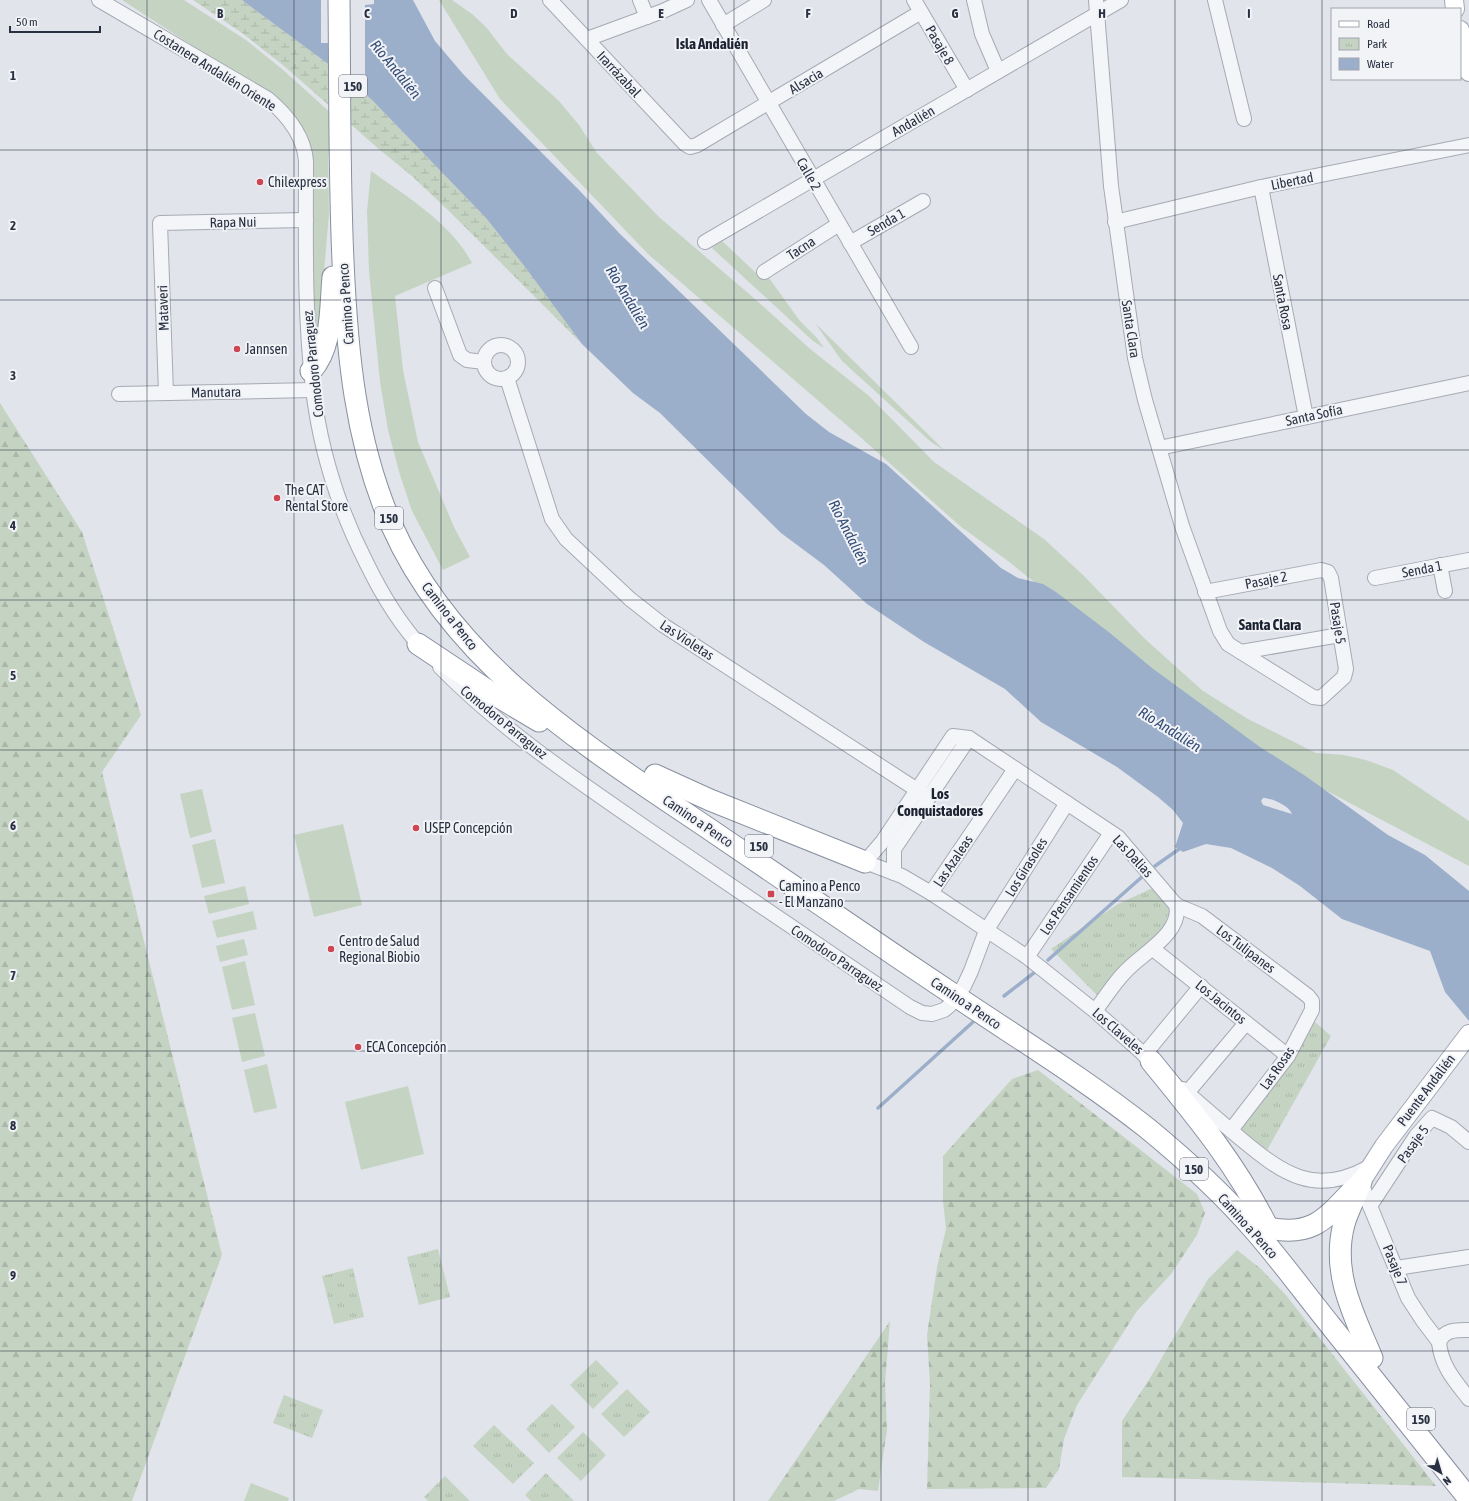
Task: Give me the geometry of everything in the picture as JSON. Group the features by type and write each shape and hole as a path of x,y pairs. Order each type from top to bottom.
{"highway":[{"name":"Camino a Penco","path":"339,0 347,168 354,213 360,320 368,400 382,459 398,504 412,535 453,603 471,625 508,664 570,716 960,991 1094,1087 1157,1136 1212,1186 1262,1240 1469,1499"},
{"name":"Camino a Penco","path":"353,0 347,168 340,209 346,327 355,398 370,462 395,532 429,593 470,643 518,691 595,751 960,991 1075,1060 1131,1101 1207,1164 1268,1228 1469,1480"},
{"path":"312,380 326,344 340,209"},
{"path":"418,644 511,705 595,751"},
{"path":"655,775 710,800 864,862"},
{"path":"1148,1058 1230,1160 1255,1202 1268,1228 1296,1231 1314,1225 1330,1214 1365,1175"},
{"path":"1365,1175 1344,1224 1340,1255 1341,1271 1348,1303 1372,1358"}],"main road":[{"path":"1461,35 1469,72"},
{"name":"Puente Andalién","path":"1365,1175 1384,1146 1469,1034"}],"street":[{"name":"Costanera Andalién Oriente","path":"99,0 268,99 287,117 302,140 306,161"},
{"name":"Irarrázabal","path":"550,0 685,144 690,147"},
{"path":"640,0 647,17"},
{"path":"587,40 687,0"},
{"name":"Calle 2","path":"709,0 768,104 911,346"},
{"path":"723,24 764,0"},
{"path":"974,0 982,34 998,71"},
{"name":"Andalién","path":"705,242 998,71 1097,7 1121,0"},
{"path":"1215,0 1244,119"},
{"name":"Pasaje 8","path":"917,6 966,90"},
{"name":"Alsacia","path":"690,147 697,145 768,104 917,6"},
{"name":"Santa Clara","path":"1097,7 1107,150 1115,222 1135,358 1141,386 1182,526 1220,632 1228,644 1241,652"},
{"name":"Libertad","path":"1115,222 1261,187 1469,145"},
{"name":"Comodoro Parraguez","path":"306,161 307,318 312,380 327,455 347,520 359,548 383,594 418,644 478,704 535,750 749,899 910,1007 922,1013 932,1014 944,1010 960,991 971,970 986,931"},
{"name":"Santa Rosa","path":"1261,187 1306,417"},
{"name":"Senda 1","path":"850,243 923,201"},
{"name":"Rapa Nui","path":"160,224 306,220"},
{"name":"Mataveri","path":"160,224 166,393"},
{"name":"Tacna","path":"764,272 839,224"},
{"path":"435,288 460,355 467,360 484,362"},
{"path":"500,345 513,349 518,360 518,367 515,372 502,378 489,373 484,362 486,356 494,347 500,345"},
{"name":"Las Violetas","path":"502,378 520,419 552,519 566,539 625,594 663,625 922,793"},
{"name":"Manutara","path":"119,394 166,393 312,380"},
{"name":"Santa Sofía","path":"1159,448 1469,383"},
{"name":"Senda 1","path":"1375,578 1469,560"},
{"path":"1440,565 1445,591"},
{"name":"Pasaje 2","path":"1205,592 1321,570 1328,572"},
{"name":"Pasaje 5","path":"1241,652 1312,697 1318,698 1346,674 1331,578 1328,572"},
{"path":"1241,652 1340,635"},
{"name":"Las Dalias","path":"922,793 969,738 1118,837 1176,905"},
{"name":"Las Azaleas","path":"931,893 1016,769"},
{"path":"864,862 922,793"},
{"path":"894,873 894,849 922,793"},
{"name":"Los Girasoles","path":"986,931 1067,803"},
{"name":"Los Pensamientos","path":"1027,957 1111,833"},
{"name":"Los Claveles","path":"864,862 894,873 931,893 1027,957 1095,1010 1187,1093 1279,1169 1299,1178 1316,1181 1337,1180 1352,1175 1365,1175"},
{"path":"1095,1010 1134,962 1153,948 1173,925 1178,915 1176,905"},
{"name":"Los Tulipanes","path":"1176,905 1202,916 1308,996 1312,1001"},
{"name":"Los Jacintos","path":"1153,948 1288,1056"},
{"path":"1148,1058 1201,986"},
{"name":"Las Rosas","path":"1231,1130 1288,1056 1312,1010 1312,1001"},
{"path":"1187,1093 1246,1023"},
{"name":"Pasaje 5","path":"1370,1206 1416,1136 1432,1118 1450,1127 1469,1142"},
{"name":"Pasaje 7","path":"1365,1175 1370,1206 1396,1268 1415,1310 1439,1342"},
{"path":"1396,1268 1469,1258"},
{"path":"1469,1330 1450,1331 1443,1336 1439,1342 1441,1357 1447,1370 1469,1398"}],"green space":[{"path":"122,0 184,0 246,40 282,69 333,115 328,158 329,214 318,342 313,336 310,159 279,102"},
{"path":"193,0 242,0 347,78 372,100 486,218 525,267 582,344 413,177 284,66 242,33"},
{"path":"439,0 452,0 472,14 486,27 507,54 559,101 579,125 597,153 659,217 755,299 809,348 868,395 934,462 1044,539 1083,575 1145,639 1203,691 1248,719 1316,753 1344,755 1366,760 1393,770 1469,821 1469,866 1291,772 1088,625 1008,561 960,526 858,435 648,254 500,99"},
{"path":"371,171 413,201 440,223 452,235 472,263 395,296 403,370 418,442 454,527 470,557 443,570 412,511 400,475 388,430 380,382 369,271 367,211"},
{"path":"721,240 755,272 761,276 769,278 800,321 817,338 824,348 813,341 712,248"},
{"path":"815,323 945,451 931,442 842,361"},
{"path":"0,403 82,532 141,715 102,772 222,1255 132,1501 0,1501"},
{"path":"202,789 212,832 190,838 180,794"},
{"path":"343,824 362,905 314,917 294,835"},
{"path":"215,839 225,883 202,888 192,845"},
{"path":"1159,885 1176,905 1167,917 1166,924 1097,995 1051,949 1118,904"},
{"path":"245,886 249,904 209,914 204,896"},
{"path":"253,911 257,929 217,938 212,921"},
{"path":"244,939 248,955 220,962 216,946"},
{"path":"245,961 255,1005 232,1010 222,967"},
{"path":"255,1013 265,1056 242,1062 232,1018"},
{"path":"1314,1021 1331,1036 1266,1152 1239,1129"},
{"path":"267,1064 277,1108 254,1113 244,1070"},
{"path":"1038,1070 1197,1194 1205,1213 1197,1235 1171,1274 1137,1311 1077,1405 1064,1439 1059,1469 1046,1488 927,1489 930,1384 927,1335 937,1267 946,1229 943,1201 943,1156 1012,1079"},
{"path":"408,1086 424,1154 361,1170 345,1102"},
{"path":"438,1249 450,1297 419,1305 407,1257"},
{"path":"1237,1250 1261,1269 1285,1294 1436,1486 1122,1477 1122,1421 1150,1378 1208,1279"},
{"path":"353,1268 364,1317 334,1324 322,1276"},
{"path":"890,1321 885,1383 887,1430 878,1491 859,1489 834,1501 768,1501"},
{"path":"596,1360 619,1383 593,1409 570,1385"},
{"path":"627,1389 650,1412 624,1437 601,1414"},
{"path":"284,1395 323,1410 312,1438 273,1423"},
{"path":"552,1404 575,1427 549,1453 526,1429"},
{"path":"494,1425 534,1463 513,1484 473,1446"},
{"path":"583,1432 606,1455 581,1481 557,1458"},
{"path":"546,1473 574,1501 531,1501 525,1495"},
{"path":"445,1476 470,1501 428,1501 424,1497"},
{"path":"251,1483 289,1498 288,1501 244,1501"}],"water":[{"name":"Río Andalién","path":"242,0 413,0 435,41 463,74 579,190 620,234 806,414 829,432 886,464 1001,568 1018,578 1043,584 1056,592 1110,633 1152,668 1260,747 1304,775 1388,835 1425,855 1469,891 1469,1021 1445,992 1430,951 1342,919 1300,886 1272,868 1231,848 1206,844 1183,852 1175,847 1183,823 1173,810 1158,797 1117,767 1041,722 1005,689 924,642 867,604 824,565 781,533 660,413 633,393 582,344 525,267 486,218 372,100 347,78","holes":["1263,798 1267,798 1284,805 1292,814 1263,805 1261,801"]}],"pier":[{"path":"321,0 374,0 374,4 365,5 365,97 328,67 328,43 321,43"}],"waterway":[{"path":"1155,866 1182,847"},
{"path":"1048,960 1143,876"},
{"path":"1004,996 1035,972"},
{"path":"878,1108 973,1022"}],"place":[{"name":"Chilexpress","path":"260,182"},
{"name":"Jannsen","path":"237,349"},
{"name":"The CAT Rental Store","path":"277,498"},
{"name":"USEP Concepción","path":"416,828"},
{"name":"Camino a Penco - El Manzano","path":"771,894"},
{"name":"Centro de Salud Regional Biobio","path":"331,949"},
{"name":"ECA Concepción","path":"358,1047"}],"district":[{"name":"Isla Andalién","path":"712,43"},
{"name":"Santa Clara","path":"1270,624"},
{"name":"Los Conquistadores","path":"940,802"}]}
